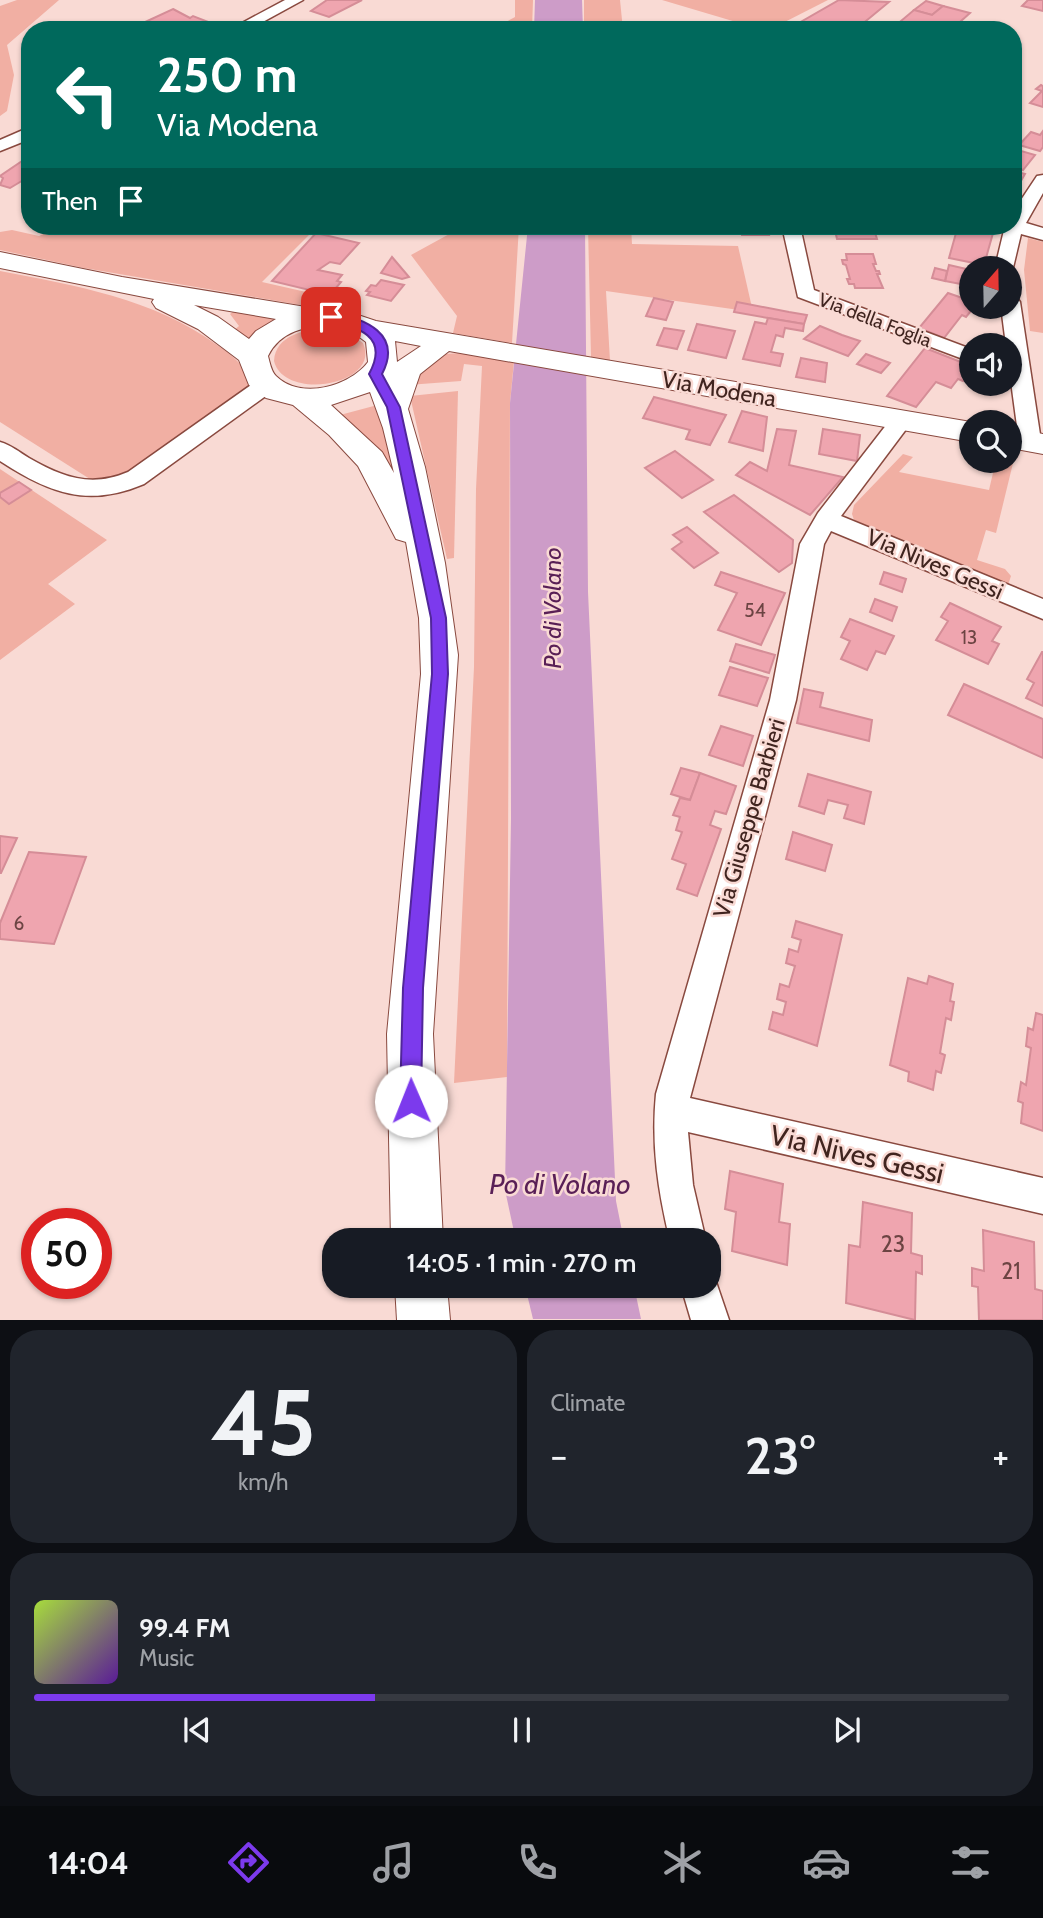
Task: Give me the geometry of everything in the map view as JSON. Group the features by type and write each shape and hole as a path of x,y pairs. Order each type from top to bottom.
{"main road":[{"name":"Via Modena","path":"0,260 122,285 346,319 368,328 959,430"},
{"name":"Via Modena","path":"122,285 192,314 253,356 260,342 274,330 294,322 319,317"},
{"path":"368,328 382,345 384,352 378,370 394,407 438,618 440,656 411,1034 417,1228"},
{"name":"Via Modena","path":"266,385 283,393 302,397 324,397 345,393 362,385 378,370 435,350 479,347"},
{"name":"Via Modena","path":"394,407 407,369 435,350"},
{"path":"253,356 255,372 266,385"},
{"path":"302,397 340,428 371,460 429,572"},
{"path":"422,1298 424,1320"}],"street":[{"path":"254,21 296,0"},
{"path":"0,146 21,136"},
{"path":"1022,213 1043,180"},
{"path":"1022,228 1043,234"},
{"name":"Via della Foglia","path":"793,235 805,293 959,351"},
{"path":"1005,256 1011,235"},
{"path":"0,450 61,485 80,490 113,488 136,478 266,385"},
{"path":"1019,396 1028,441"},
{"name":"Via Giuseppe Barbieri","path":"685,1228 671,1165 668,1128 671,1111 682,1059 783,700 810,552 826,519 902,420"},
{"name":"Via Nives Gessi","path":"826,519 1043,609"},
{"name":"Via Nives Gessi","path":"671,1111 1043,1196"},
{"path":"704,1298 710,1320"}],"shaded area":[{"path":"17,0 59,0 35,21 21,21 21,33 7,45 14,75 7,111 0,116 0,6"},
{"path":"515,0 533,0 532,21 508,21 515,17"},
{"path":"584,0 620,0 622,21 584,21"},
{"path":"662,0 828,0 787,21 733,21"},
{"path":"12,230 21,232 21,235 309,235 262,282 337,299 330,310 84,268 0,250 0,232"},
{"path":"448,235 518,235 512,343 453,333 457,316 411,255"},
{"path":"588,235 632,235 632,244 738,246 753,312 606,291 610,361 591,357"},
{"path":"1028,238 1043,242 1043,333 1030,331 1024,270"},
{"path":"0,271 113,296 167,316 228,353 242,366 251,384 240,398 129,475 93,481 0,422"},
{"path":"235,310 287,320 253,345 232,332 239,326 230,314"},
{"path":"327,328 346,331 363,343 365,358 359,369 346,378 329,383 295,381 281,374 274,361 276,352 286,339 301,332"},
{"path":"462,353 514,361 510,403 507,1077 454,1083 474,667 476,489 482,366 464,364 461,381 408,385 410,376 444,354"},
{"path":"458,391 454,558 447,559 410,396"},
{"path":"385,403 418,538 340,415"},
{"path":"903,454 913,457 899,472 989,490 993,473 1011,473 996,533 986,530 977,560 1005,569 1011,576 1008,585 854,520 854,505"},
{"path":"0,469 107,540 48,584 75,604 0,660"}],"water":[{"path":"535,0 582,0 583,21 534,21"},
{"name":"Po di Volano","path":"527,235 585,235 588,592 616,1201 621,1228 513,1228 505,1190 511,819 510,403"},
{"path":"528,1298 637,1298 641,1319 533,1319"}],"building":[{"path":"327,0 362,0 329,17 311,11"},
{"path":"839,0 889,2 866,21 802,21"},
{"path":"1028,0 1043,0 1043,11 1022,6"},
{"path":"926,1 943,6 932,15 914,10"},
{"path":"943,6 970,13 961,21 901,21 914,10 932,15"},
{"path":"173,9 190,18 193,16 206,21 147,21"},
{"path":"1043,86 1043,107 1030,103 1042,91 1036,89"},
{"path":"1043,131 1043,147 1040,151 1022,146 1022,142 1031,132 1040,135"},
{"path":"1022,151 1035,155 1023,170"},
{"path":"21,162 21,181 10,188 0,185 3,178 0,176"},
{"path":"314,235 359,243 340,264 330,262 318,270 342,275 337,281 341,282 330,295 272,281"},
{"path":"836,235 876,235 877,239 837,239"},
{"path":"955,235 992,235 987,256 959,256 959,260 949,258"},
{"path":"846,254 873,254 876,264 873,264 876,271 879,271 880,274 877,274 883,288 855,288 854,284 849,284 846,265 842,260 847,260"},
{"path":"392,257 409,277 402,279 381,273"},
{"path":"949,265 959,267 959,284 945,281"},
{"path":"935,268 947,271 945,281 932,278"},
{"path":"381,280 404,285 391,301 367,295 370,292 366,291 371,285 376,286"},
{"path":"948,293 959,297 959,319 944,338 919,328"},
{"path":"654,298 673,302 666,320 646,316"},
{"path":"737,302 807,315 804,324 734,312"},
{"path":"768,318 804,324 803,331 785,328 783,337 776,335 771,352 783,354 780,366 743,359 755,322 766,324"},
{"path":"697,324 735,331 726,358 688,350"},
{"path":"820,326 860,341 848,356 804,339"},
{"path":"664,328 684,331 677,349 657,345"},
{"path":"925,348 959,361 959,379 951,388 936,382 916,407 887,396"},
{"path":"866,354 890,363 881,373 857,364"},
{"path":"801,358 827,363 825,382 796,377"},
{"path":"654,397 726,415 710,445 686,439 690,430 643,418"},
{"path":"742,411 767,417 763,451 729,442"},
{"path":"777,429 796,431 789,465 843,477 810,515 736,475 750,462 767,471"},
{"path":"823,429 860,435 857,461 819,454"},
{"path":"675,451 713,480 682,498 645,468"},
{"path":"19,482 31,490 9,504 0,497 0,493"},
{"path":"734,495 793,540 792,563 779,572 704,512"},
{"path":"687,527 718,553 694,568 672,549 682,542 673,535"},
{"path":"721,572 785,593 761,645 718,630 737,593 715,585"},
{"path":"884,572 906,579 902,592 880,584"},
{"path":"875,599 897,607 892,621 870,612"},
{"path":"950,603 1001,627 992,641 999,644 988,664 936,640 948,621 941,617"},
{"path":"850,619 894,636 885,654 876,651 867,670 841,659 850,641 841,637"},
{"path":"736,644 775,655 769,673 730,661"},
{"path":"1042,652 1043,706 1026,698 1034,683 1027,679"},
{"path":"730,667 768,678 757,706 719,695"},
{"path":"964,684 1043,719 1043,758 948,715"},
{"path":"804,689 823,693 820,707 872,720 869,741 797,723"},
{"path":"721,726 753,736 743,766 709,755"},
{"path":"681,768 700,773 690,800 671,794"},
{"path":"700,773 736,786 726,814 715,811 710,825 721,829 697,896 677,889 686,864 672,859 682,832 676,830 680,817 673,815 680,798 690,800"},
{"path":"808,774 871,792 864,824 844,818 848,805 828,800 824,814 799,806"},
{"path":"793,832 832,845 825,871 786,859"},
{"path":"0,836 17,838 1,873 0,873"},
{"path":"29,852 86,857 54,944 0,939 0,923"},
{"path":"796,921 842,935 817,1046 769,1029 773,1012 783,1015 786,1002 777,999 780,984 789,987 795,966 786,963 789,949 798,952 801,940 792,937"},
{"path":"929,976 953,984 950,1001 954,1002 951,1020 946,1018 940,1053 945,1055 941,1073 936,1071 933,1090 908,1081 909,1072 890,1065 908,978 927,984"},
{"path":"1036,1013 1043,1015 1043,1131 1021,1123 1023,1103 1018,1101 1021,1082 1026,1085 1031,1048 1026,1046 1028,1028 1033,1030"},
{"path":"730,1171 783,1184 779,1222 790,1224 787,1265 732,1251 736,1212 725,1209"},
{"path":"863,1202 912,1213 911,1253 922,1256 922,1274 916,1272 915,1320 846,1303 849,1245 860,1247"},
{"path":"983,1230 1034,1242 1035,1289 1043,1291 1043,1320 979,1320 978,1287 972,1286 972,1268 984,1271"}],"route":[{"path":"331,317 359,323 378,337 382,345 383,360 375,374 394,407 436,602 440,636 440,674 413,988 411,1101"}]}
